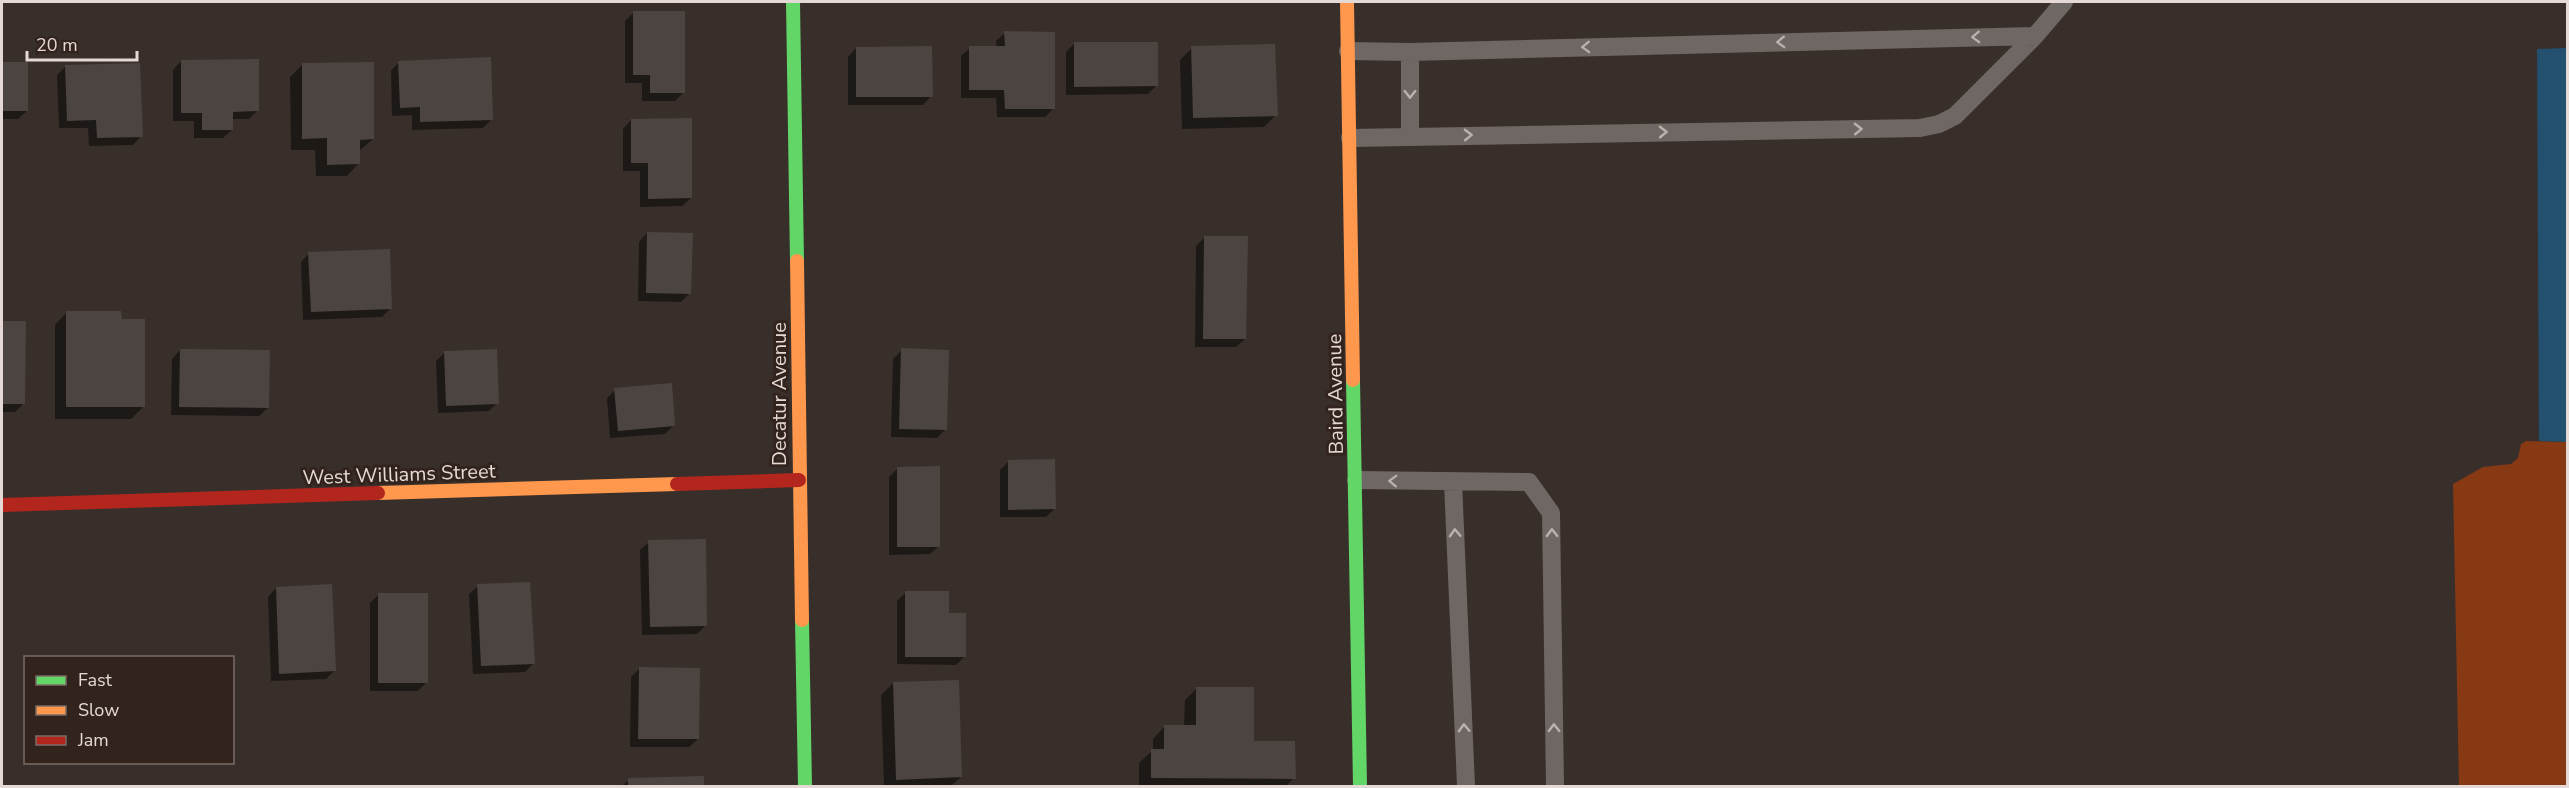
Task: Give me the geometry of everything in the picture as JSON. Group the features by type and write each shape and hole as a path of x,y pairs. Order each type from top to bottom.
{"street":[{"name":"Decatur Avenue","path":"793,2 805,786"},
{"name":"Baird Avenue","path":"1347,2 1360,786"},
{"name":"West Williams Street","path":"2,505 799,480"}],"lane":[{"path":"1350,138 1920,128 1939,124 1955,116 2035,36 2064,2"},
{"path":"1348,51 1410,52 2035,36"},
{"path":"1410,52 1410,136"},
{"path":"1356,480 1529,482 1551,513 1555,786"},
{"path":"1453,482 1466,786"}],"shaded area":[{"path":"2526,441 2567,442 2567,786 2459,786 2453,484 2483,467 2511,464 2518,458 2521,444"}],"water":[{"path":"2567,48 2567,442 2539,441 2537,49"}],"building":[{"path":"633,11 685,11 685,93 650,93 650,75 633,75"},
{"path":"1004,31 1055,32 1055,109 1005,109 1004,90 969,90 969,46 1005,46"},
{"path":"1074,42 1158,42 1158,86 1074,87"},
{"path":"1275,44 1278,116 1193,118 1191,46"},
{"path":"932,46 933,97 856,97 856,47"},
{"path":"491,57 493,120 420,122 420,107 400,108 398,61"},
{"path":"259,59 259,111 233,112 233,130 202,130 202,113 181,113 181,60"},
{"path":"2,62 28,62 28,111 2,111"},
{"path":"374,62 374,139 360,140 360,164 327,165 327,138 302,139 302,63"},
{"path":"140,63 143,137 97,138 96,120 67,121 65,65"},
{"path":"692,118 692,198 648,199 648,163 631,163 631,119"},
{"path":"647,232 693,233 691,294 646,293"},
{"path":"1204,236 1248,236 1246,339 1203,339"},
{"path":"390,249 392,309 311,312 308,252"},
{"path":"66,311 121,311 122,319 145,319 145,407 66,407"},
{"path":"2,321 26,321 25,404 2,404"},
{"path":"901,348 949,350 947,430 899,429"},
{"path":"180,349 270,350 269,408 179,407"},
{"path":"497,349 499,404 446,406 444,351"},
{"path":"672,383 675,426 618,431 614,388"},
{"path":"1055,459 1056,509 1008,510 1008,460"},
{"path":"940,466 940,547 897,547 897,467"},
{"path":"706,539 707,626 650,627 648,540"},
{"path":"530,582 535,664 481,666 477,584"},
{"path":"332,584 336,671 279,674 276,587"},
{"path":"905,591 949,591 949,613 966,613 966,657 905,657"},
{"path":"378,593 428,593 428,683 378,683"},
{"path":"639,667 700,668 699,739 638,739"},
{"path":"959,680 962,777 896,780 893,682"},
{"path":"1196,687 1254,687 1254,741 1295,741 1296,779 1151,778 1151,749 1164,749 1164,725 1196,725"},
{"path":"704,776 704,786 628,786 628,778"}],"traffic: fast":[{"path":"793,2 797,261"},
{"path":"1353,380 1360,786"},
{"path":"802,620 805,786"}],"traffic: slow":[{"path":"1347,2 1353,380"},
{"path":"797,261 802,620"},
{"path":"378,493 677,484"}],"traffic: jam":[{"path":"677,484 799,480"},
{"path":"2,505 378,493"}]}
